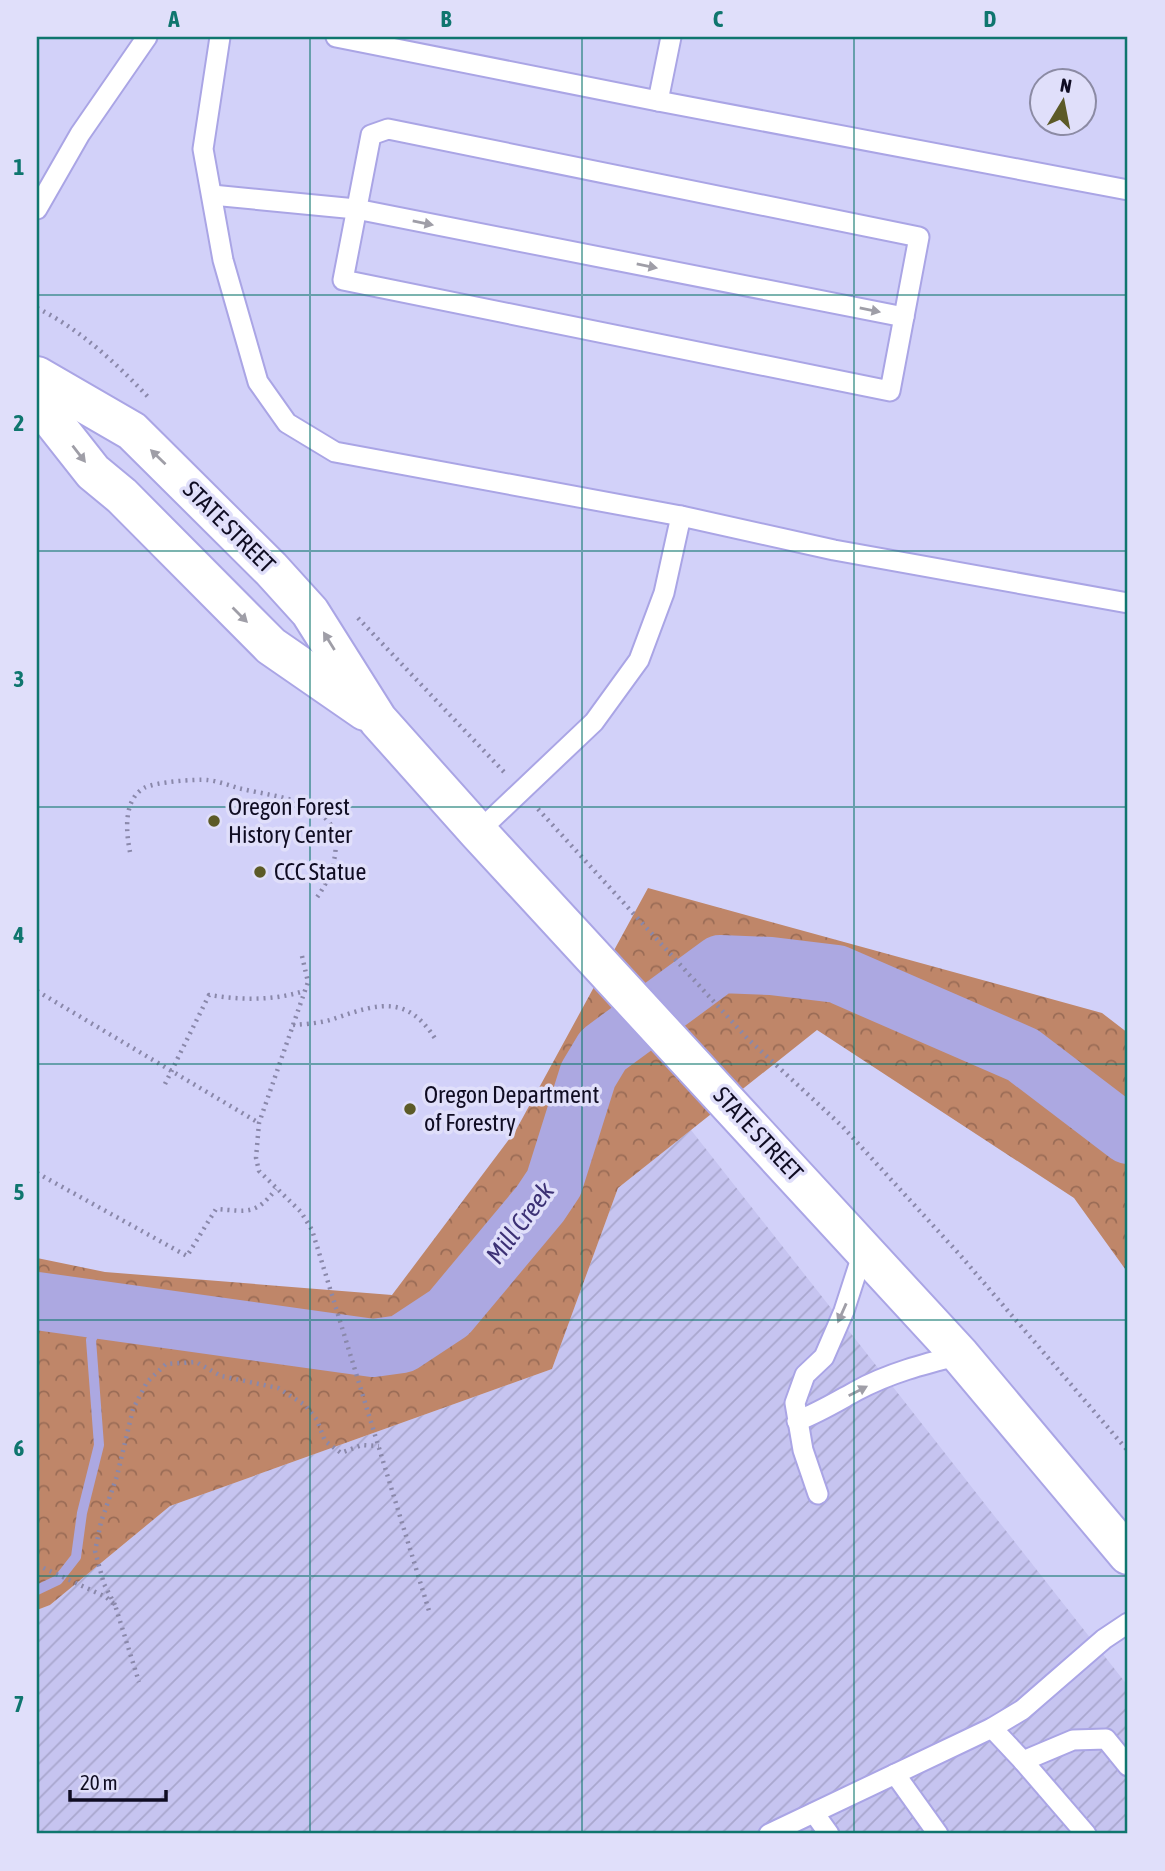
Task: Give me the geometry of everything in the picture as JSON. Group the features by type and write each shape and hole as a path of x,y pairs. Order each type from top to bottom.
{"main road":[{"name":"STATE STREET","path":"37,376 132,431 225,521 310,612 378,720 960,1355 1128,1555"},
{"name":"STATE STREET","path":"37,401 93,472 122,496 271,646 378,720"}],"lane":[{"path":"37,209 80,134 147,37"},
{"path":"220,37 203,149 223,260 258,382 287,423 335,452 681,516 834,550 1128,603"},
{"path":"336,37 1128,190"},
{"path":"658,101 671,37"},
{"path":"388,129 919,237 890,391 344,281 356,209 371,135 388,129"},
{"path":"212,195 356,209 904,317"},
{"path":"478,832 594,722 639,660 664,593 681,516"},
{"path":"818,1494 803,1450 795,1403 805,1375 824,1357 844,1311 864,1249"},
{"path":"797,1421 825,1410 884,1378 912,1367 960,1355"},
{"path":"769,1834 992,1728 1022,1710 1104,1639 1128,1623"},
{"path":"992,1728 1086,1834"},
{"path":"1023,1761 1073,1740 1106,1739 1128,1766"},
{"path":"895,1774 938,1834"},
{"path":"814,1813 829,1834"}],"path":[{"path":"130,852 126,830 131,803 144,788 189,779 210,780 316,810 330,824 335,841 333,865 325,888 315,900"},
{"path":"631,909 747,1038 852,1137 960,1255 1128,1451"},
{"path":"302,957 308,982 259,1124 256,1158 259,1171 301,1212 312,1230 430,1614"},
{"path":"165,1084 209,995 238,1000 287,996 305,991"},
{"path":"37,992 259,1124"},
{"path":"292,1025 336,1018 375,1006 399,1007 415,1014 427,1025 436,1040"},
{"path":"37,1173 187,1256 216,1209 254,1211 266,1202 276,1189"},
{"path":"139,1682 95,1551 101,1522 125,1446 132,1409 146,1382 166,1364 196,1362 221,1376 278,1388 305,1405 317,1420 325,1441 341,1452 362,1445 379,1446"},
{"path":"37,1565 106,1597 115,1605"}],"shaded area":[{"path":"691,1130 1128,1686 1128,1834 37,1834 37,1610 50,1605 170,1506 552,1369 618,1188"}],"green space":[{"path":"648,888 1102,1013 1128,1033 1128,1273 1074,1198 817,1030 618,1188 552,1369 170,1506 50,1605 37,1610 37,1258 105,1272 392,1295 516,1130"}],"waterway":[{"name":"Mill Creek","path":"37,1301 373,1348 402,1344 449,1313 540,1204 554,1183 588,1075 603,1050 720,964 771,966 837,974 1023,1055 1128,1135"},
{"path":"37,1590 58,1580 76,1557 82,1513 99,1445 91,1340 106,1311"}],"place":[{"name":"Oregon Forest History Center","path":"214,821"},
{"name":"CCC Statue","path":"260,872"},
{"name":"Oregon Department of Forestry","path":"410,1109"}]}
